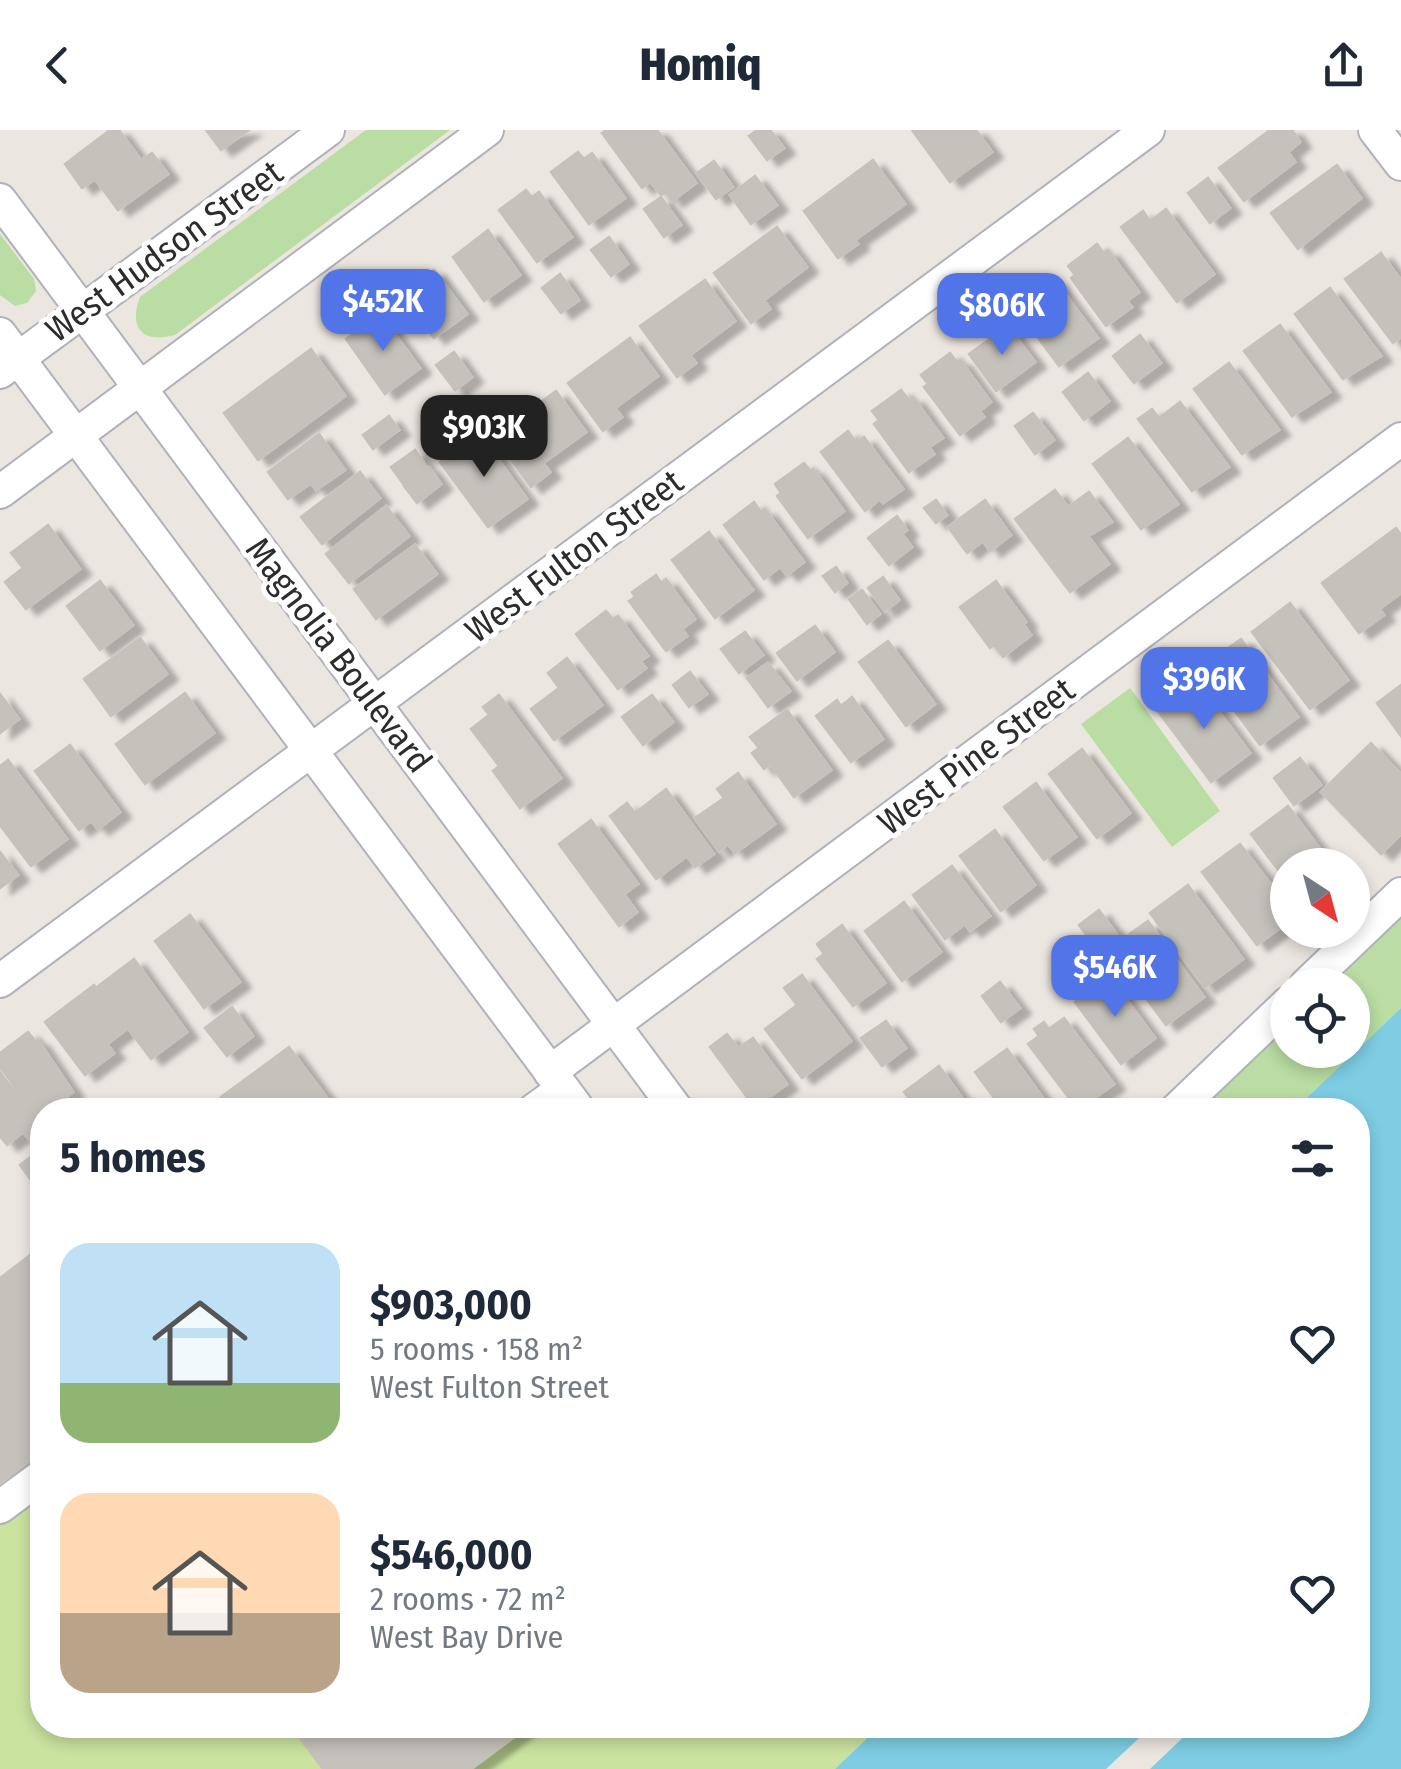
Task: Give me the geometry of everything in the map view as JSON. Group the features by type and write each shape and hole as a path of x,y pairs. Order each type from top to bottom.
{"street":[{"name":"West Hudson Street","path":"6,355 83,311 328,130"},
{"path":"0,492 488,130"},
{"name":"West Fulton Street","path":"0,981 1148,130"},
{"path":"1376,130 1401,164"},
{"name":"Magnolia Boulevard","path":"0,200 668,1098"},
{"path":"6,355 76,435 564,1090"},
{"name":"West Pine Street","path":"564,1090 614,1025 1401,439"},
{"path":"1324,968 1401,894"},
{"path":"1189,1098 1270,1020"},
{"path":"0,1508 30,1485"}],"green space":[{"path":"366,130 450,130 175,335 154,337 141,331 136,317 140,297"},
{"path":"0,234 34,279 36,291 27,303 15,306 0,295"},
{"path":"1130,688 1220,811 1172,847 1081,724"},
{"path":"1401,912 1401,1008 1370,1038 1370,968 1342,968 1363,948 1370,948 1370,941"},
{"path":"1270,1036 1270,1068 1338,1068 1307,1098 1206,1098"},
{"path":"30,1480 30,1738 867,1738 835,1769 0,1769 0,1502"}],"water":[{"path":"1401,1008 1401,1769 835,1769 867,1738 1370,1738 1370,1098 1307,1098 1338,1068 1370,1068 1370,1038"}],"pier":[{"path":"1139,1738 1182,1738 1150,1769 1106,1769"}],"building":[{"path":"110,130 119,130 141,160 152,153 168,174 118,210 95,179 82,188 65,164"},
{"path":"206,130 249,130 221,150"},
{"path":"657,130 696,183 672,201 650,181 642,188 602,133"},
{"path":"757,130 770,130 784,148 767,160 749,136"},
{"path":"912,130 976,130 992,152 950,182"},
{"path":"1270,130 1292,130 1300,142 1288,152 1295,162 1244,201 1219,168"},
{"path":"578,152 584,159 592,153 625,198 589,224 551,172"},
{"path":"873,160 905,204 855,240 858,244 838,258 804,211"},
{"path":"714,161 733,187 716,199 697,173"},
{"path":"1337,165 1361,198 1298,249 1271,213"},
{"path":"755,176 777,205 751,224 730,195"},
{"path":"1208,178 1230,208 1210,223 1188,193"},
{"path":"526,190 532,197 539,192 572,237 537,262 499,210"},
{"path":"661,197 681,225 664,237 644,209"},
{"path":"1166,209 1214,274 1177,302 1121,227 1143,211 1150,221"},
{"path":"777,227 807,267 764,300 770,309 751,323 714,273"},
{"path":"488,230 520,275 484,301 453,257"},
{"path":"609,237 628,264 611,276 591,250"},
{"path":"1097,244 1104,253 1108,250 1139,292 1127,301 1132,307 1106,326 1071,278 1075,275 1068,266"},
{"path":"1381,253 1401,280 1401,337 1393,343 1345,279"},
{"path":"434,270 467,314 434,338 401,294"},
{"path":"560,274 579,300 561,313 542,288"},
{"path":"705,280 735,321 690,355 696,363 677,377 640,326"},
{"path":"1055,280 1098,338 1059,366 1016,308"},
{"path":"1330,288 1381,356 1343,379 1295,314"},
{"path":"380,314 420,368 385,394 346,339"},
{"path":"1280,325 1330,392 1292,416 1244,351"},
{"path":"1008,326 1035,362 996,391 969,354"},
{"path":"1140,335 1161,363 1134,383 1113,356"},
{"path":"630,338 658,376 615,408 622,417 603,431 568,383"},
{"path":"311,349 345,396 258,460 224,413"},
{"path":"454,352 472,377 455,390 436,365"},
{"path":"950,353 957,362 960,360 991,402 980,411 984,417 960,435 924,387 928,384 921,375"},
{"path":"1229,363 1279,430 1242,454 1194,389"},
{"path":"1088,373 1109,401 1084,420 1063,392"},
{"path":"901,390 909,400 913,397 943,438 929,447 934,454 909,472 874,424 879,420 872,411"},
{"path":"556,391 586,432 543,463 550,472 531,487 494,436"},
{"path":"1180,402 1229,467 1192,491 1138,419 1152,409 1159,418"},
{"path":"1033,413 1054,440 1035,454 1015,426"},
{"path":"389,416 399,430 373,449 363,435"},
{"path":"848,431 856,442 864,437 903,489 865,511 821,452"},
{"path":"319,434 345,470 316,490 311,483 288,499 268,472"},
{"path":"480,434 527,499 488,527 440,462"},
{"path":"1128,438 1178,504 1141,529 1093,464"},
{"path":"415,450 427,468 404,485 391,467"},
{"path":"804,463 813,469 844,511 808,538 777,496 781,493 775,484"},
{"path":"429,467 441,484 417,503 404,486"},
{"path":"360,472 380,498 322,544 301,517"},
{"path":"1055,490 1068,507 1089,492 1112,522 1088,536 1109,564 1070,592 1015,519"},
{"path":"936,500 947,515 936,523 924,508"},
{"path":"985,500 1011,535 990,551 983,541 967,553 948,527"},
{"path":"754,502 761,512 765,509 804,562 787,575 780,567 764,579 724,525"},
{"path":"386,506 409,536 349,583 326,554"},
{"path":"897,516 907,530 902,534 912,547 889,565 868,538"},
{"path":"48,525 80,569 26,609 5,582 23,568 11,553"},
{"path":"1396,528 1401,535 1401,593 1379,609 1384,615 1359,633 1322,583"},
{"path":"709,532 753,590 715,618 672,560"},
{"path":"415,545 437,574 376,619 354,589"},
{"path":"836,567 847,583 835,592 823,576"},
{"path":"656,575 661,583 666,579 695,619 682,629 687,636 666,651 629,601 635,597 632,592"},
{"path":"883,577 899,600 885,611 868,588"},
{"path":"100,581 133,625 100,650 67,606"},
{"path":"996,581 1031,635 1003,657 994,645 990,648 960,607"},
{"path":"862,590 880,614 867,624 849,599"},
{"path":"1290,603 1348,680 1310,709 1252,632"},
{"path":"606,611 613,619 618,616 648,656 640,661 646,668 618,689 576,634"},
{"path":"815,626 834,652 797,680 777,653"},
{"path":"745,632 763,655 739,673 721,649"},
{"path":"140,638 167,674 111,716 84,679"},
{"path":"1241,639 1298,717 1260,745 1202,667"},
{"path":"888,641 935,704 906,726 859,662"},
{"path":"567,658 602,705 554,740 531,709 559,688 548,673"},
{"path":"768,663 790,691 768,707 747,678"},
{"path":"690,672 707,694 689,707 673,685"},
{"path":"1196,681 1250,753 1211,782 1157,710"},
{"path":"1401,685 1401,736 1377,703"},
{"path":"185,693 214,733 145,784 116,744"},
{"path":"0,694 19,719 0,733"},
{"path":"499,695 561,778 520,808 493,771 499,766 471,729 489,715 483,707"},
{"path":"652,695 673,722 643,745 622,717"},
{"path":"852,697 883,739 851,762 816,716 837,700 841,706"},
{"path":"787,710 831,770 794,797 770,764 764,769 752,753 759,748 750,737"},
{"path":"1371,743 1401,774 1401,834 1381,854 1321,792"},
{"path":"70,745 120,812 98,829 91,821 79,830 35,771"},
{"path":"1082,749 1130,813 1097,838 1049,774"},
{"path":"1300,758 1321,785 1294,805 1274,778"},
{"path":"8,760 67,839 31,866 0,825 0,766"},
{"path":"738,773 775,824 735,853 728,844 719,851 695,818 724,798 717,789"},
{"path":"1036,783 1076,837 1044,860 1004,807"},
{"path":"666,789 714,854 695,867 687,856 656,879 610,816 627,803 635,813"},
{"path":"1288,806 1319,848 1270,848 1270,859 1251,834"},
{"path":"591,820 638,884 624,894 637,912 619,926 559,844"},
{"path":"995,830 1035,885 1001,911 960,856"},
{"path":"1240,844 1270,883 1270,935 1257,945 1202,872"},
{"path":"0,852 18,875 0,888"},
{"path":"952,866 990,916 970,931 965,924 945,939 913,895"},
{"path":"1188,885 1243,959 1205,987 1150,913"},
{"path":"904,902 941,952 902,981 865,931"},
{"path":"1099,910 1118,936 1098,951 1079,925"},
{"path":"190,915 240,982 204,1008 155,941"},
{"path":"1148,921 1204,997 1166,1025 1117,959 1135,945 1128,935"},
{"path":"842,925 885,983 853,1006 817,959 824,954 817,944"},
{"path":"134,959 187,1032 151,1059 97,987"},
{"path":"802,975 851,1041 802,1078 765,1029 797,1005 784,988"},
{"path":"1109,976 1155,1038 1121,1064 1075,1002"},
{"path":"1000,982 1020,1008 1001,1022 982,996"},
{"path":"94,985 127,1029 107,1044 114,1053 85,1075 45,1022"},
{"path":"232,1007 253,1036 227,1056 205,1028"},
{"path":"1064,1018 1114,1084 1095,1098 1069,1098 1028,1044 1039,1036 1034,1029 1044,1022 1049,1029"},
{"path":"886,1021 906,1048 882,1066 861,1038"},
{"path":"28,1032 38,1040 73,1092 65,1098 30,1098 30,1107 0,1067 0,1053"},
{"path":"727,1034 738,1048 753,1038 787,1084 768,1098 748,1098 710,1047"},
{"path":"289,1047 327,1098 222,1098"},
{"path":"1007,1049 1043,1098 994,1098 975,1072"},
{"path":"939,1066 962,1098 909,1098 904,1092"},
{"path":"0,1072 30,1113 30,1141 23,1132 7,1145 0,1136"},
{"path":"30,1157 30,1179 20,1165"},
{"path":"30,1255 30,1355 0,1315 0,1278"},
{"path":"0,1315 30,1355 30,1460 0,1483"},
{"path":"300,1738 513,1738 471,1769 323,1769"}]}
